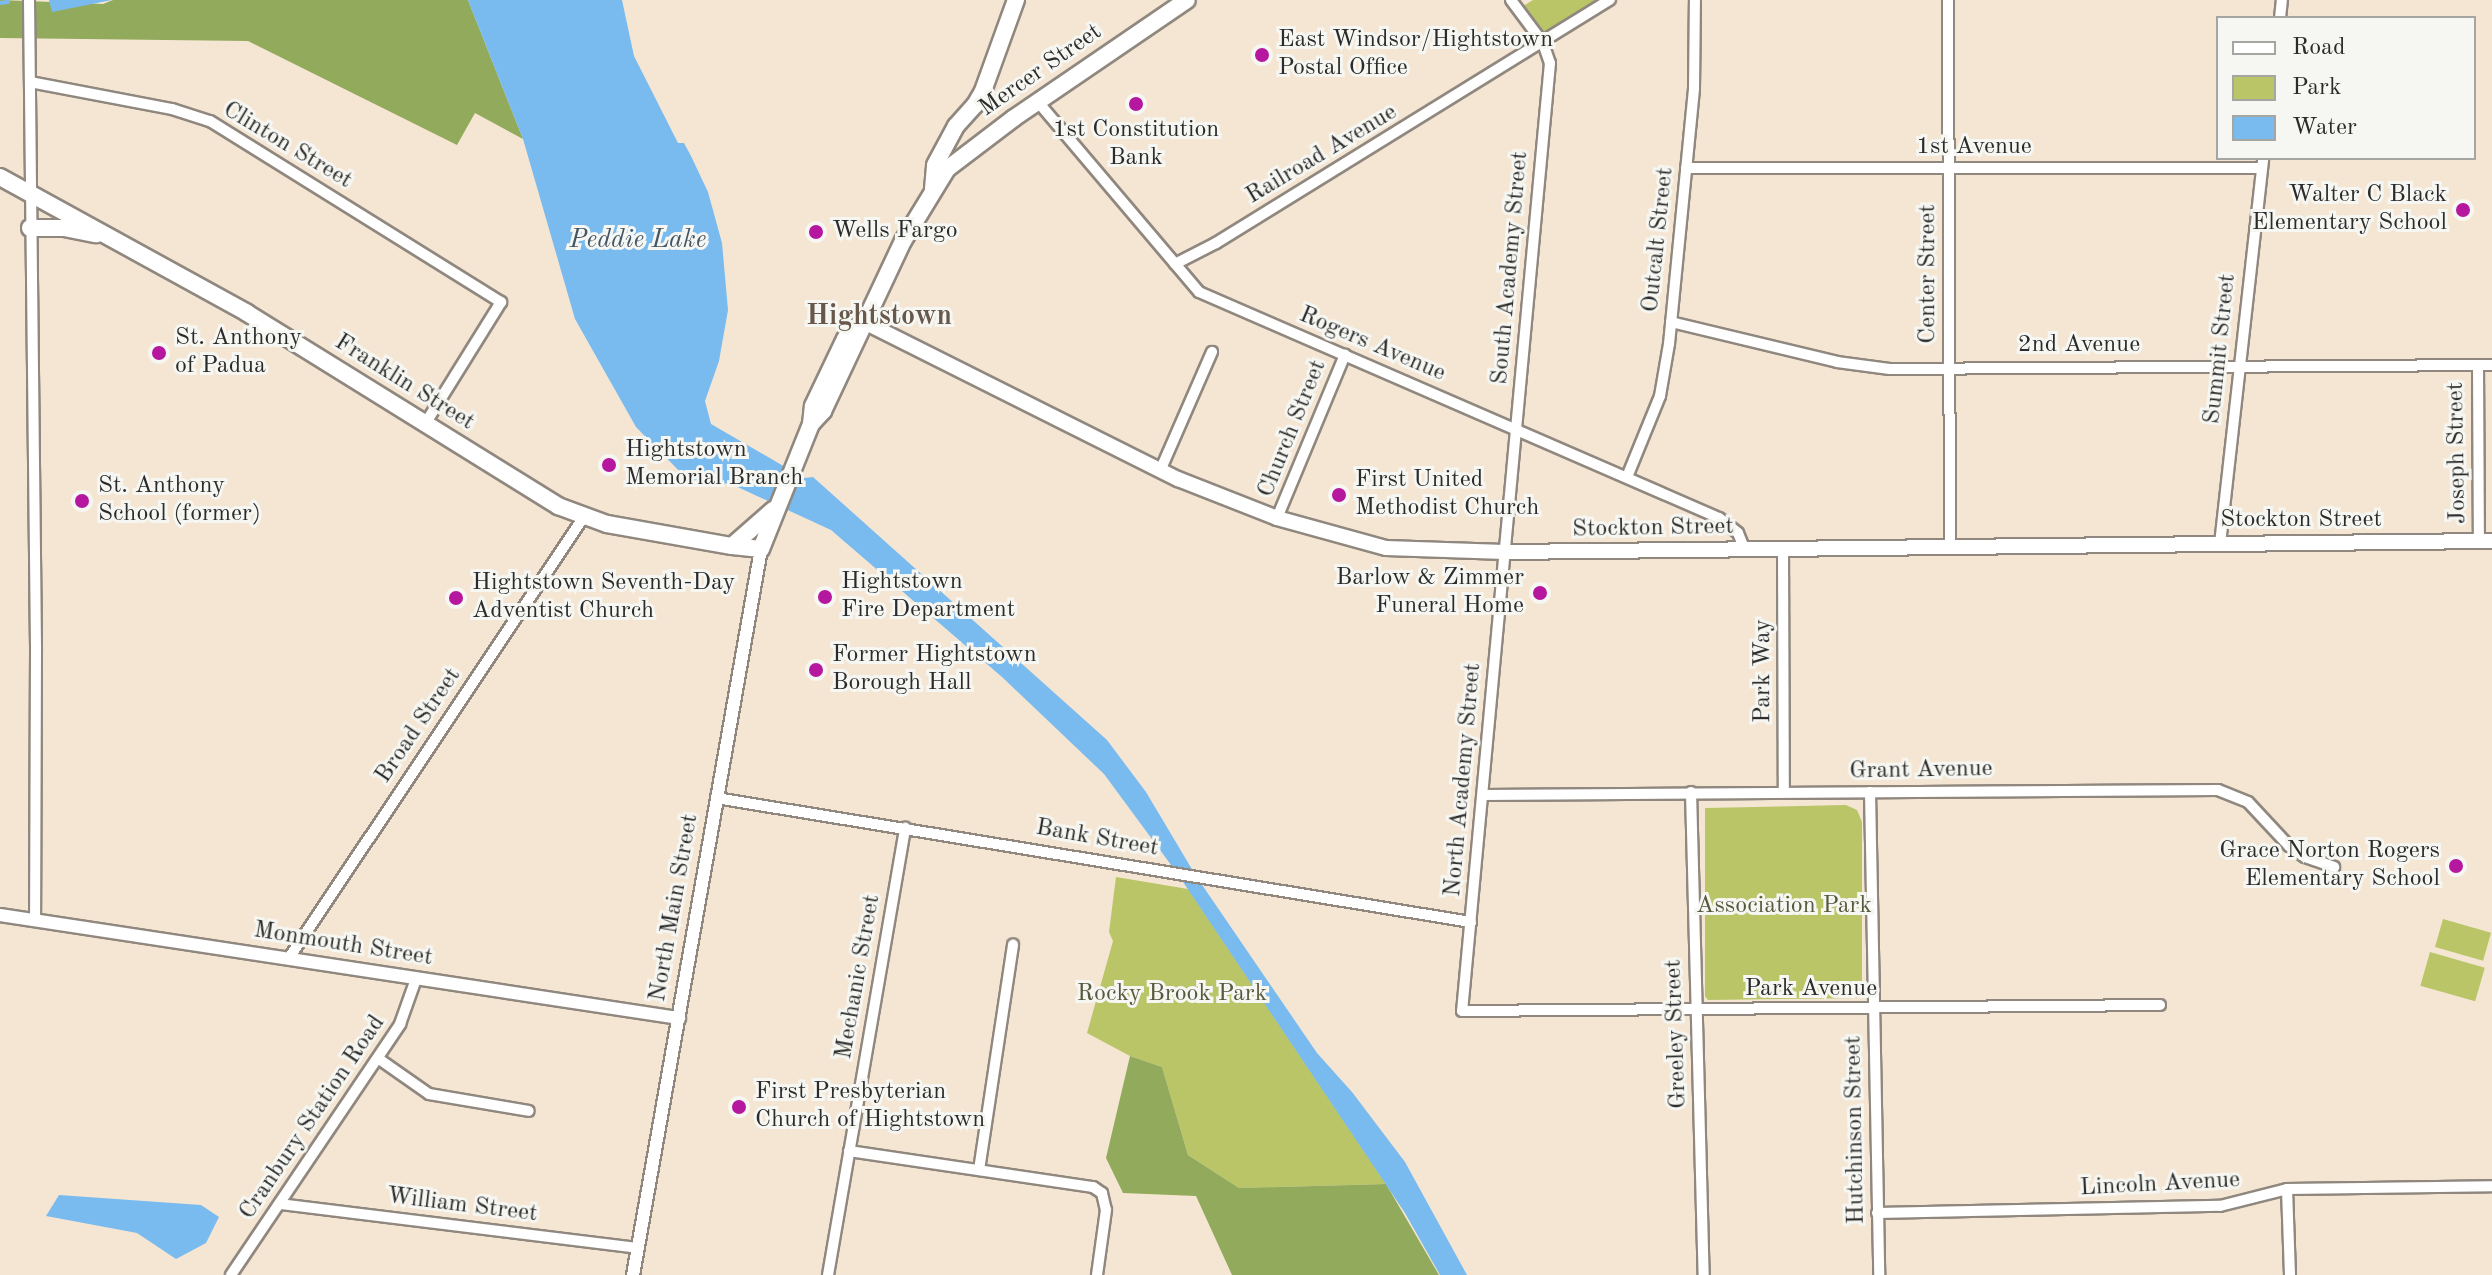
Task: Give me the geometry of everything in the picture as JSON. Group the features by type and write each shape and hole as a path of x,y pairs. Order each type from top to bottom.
{"main road":[{"path":"761,549 774,509 811,424 823,411 864,322 932,191 935,165 956,126 983,91 1016,0"},
{"name":"Mercer Street","path":"932,191 959,157 1187,0"},
{"name":"Franklin Street","path":"0,177 247,313 540,496 583,518 761,549"},
{"path":"30,228 64,228 111,236"},
{"name":"Stockton Street","path":"864,322 1160,471 1277,518 1386,548 1505,552 2486,542"},
{"path":"732,546 774,509"}],"street":[{"path":"29,0 36,652 35,920"},
{"name":"South Academy Street","path":"1505,552 1550,63 1543,43 1511,0"},
{"name":"Railroad Avenue","path":"1175,264 1209,247 1610,0"},
{"name":"Outcalt Street","path":"1627,477 1660,396 1671,322 1694,89 1695,0"},
{"name":"Center Street","path":"1948,0 1950,548"},
{"name":"Clinton Street","path":"30,82 172,109 210,121 501,302 425,424"},
{"name":"Rogers Avenue","path":"1038,102 1199,292 1719,518 1738,533 1745,550"},
{"name":"1st Avenue","path":"1686,168 2262,163"},
{"name":"Summit Street","path":"2220,544 2262,163"},
{"name":"2nd Avenue","path":"1671,322 1855,366 2492,365"},
{"path":"1160,471 1212,352"},
{"name":"Church Street","path":"1277,518 1345,355"},
{"name":"Joseph Street","path":"2478,365 2486,542"},
{"name":"Broad Street","path":"289,958 583,518"},
{"name":"North Main Street","path":"633,1275 761,549"},
{"name":"Park Way","path":"1783,549 1784,792"},
{"name":"North Academy Street","path":"1462,1011 1505,552"},
{"name":"Grant Avenue","path":"1483,795 2218,790 2248,802 2297,851 2334,867"},
{"name":"Greeley Street","path":"1691,792 1704,1275"},
{"name":"Hutchinson Street","path":"1870,792 1879,1275"},
{"name":"Bank Street","path":"716,798 1471,922"},
{"name":"Mechanic Street","path":"828,1275 905,828"},
{"name":"Monmouth Street","path":"0,915 679,1018"},
{"path":"979,1170 1013,945"},
{"name":"Cranbury Station Road","path":"231,1275 379,1059 408,1008 416,979"},
{"name":"Park Avenue","path":"1462,1011 2160,1005"},
{"path":"379,1059 429,1094 529,1111"},
{"path":"849,1151 1093,1187 1102,1193 1106,1210 1097,1275"},
{"name":"Lincoln Avenue","path":"1877,1213 2220,1206 2287,1189 2492,1186"},
{"path":"2287,1189 2290,1275"},
{"name":"William Street","path":"280,1204 638,1248"}],"green space":[{"path":"0,0 103,4 113,0 468,0 523,139 475,113 457,145 248,41 0,38"},
{"path":"1533,0 1599,0 1543,34 1523,6"},
{"name":"Association Park","path":"1846,805 1857,810 1862,822 1862,998 1708,1000 1705,996 1705,808"},
{"name":"Rocky Brook Park","path":"1116,877 1188,889 1386,1184 1239,1188 1188,1155 1162,1067 1130,1056 1087,1033 1113,941 1109,932"},
{"path":"2443,919 2491,933 2483,961 2435,947"},
{"path":"2430,952 2485,968 2475,1001 2420,986"},
{"path":"1130,1056 1162,1067 1188,1155 1239,1188 1386,1184 1439,1275 1232,1275 1196,1196 1123,1193 1106,1158"}],"water":[{"path":"49,0 112,0 52,12"},
{"name":"Peddie Lake","path":"468,0 622,0 634,56 678,143 684,143 708,192 722,243 728,310 719,361 705,401 711,424 804,478 813,477 1107,740 1146,792 1196,876 1317,1053 1352,1092 1405,1162 1467,1275 1440,1275 1405,1213 1177,873 1104,774 1002,677 831,530 729,483 706,486 689,481 636,427 575,319 523,139"},
{"path":"59,1195 201,1205 219,1217 206,1243 176,1259 137,1233 46,1216"}],"waterway":[{"path":"0,3 8,2"}],"place":[{"name":"East Windsor/Hightstown Postal Office","path":"1262,55"},
{"name":"1st Constitution Bank","path":"1136,104"},
{"name":"Walter C Black Elementary School","path":"2463,210"},
{"name":"Wells Fargo","path":"816,232"},
{"name":"St. Anthony of Padua","path":"159,353"},
{"name":"Hightstown Memorial Branch","path":"609,465"},
{"name":"First United Methodist Church","path":"1339,495"},
{"name":"St. Anthony School (former)","path":"82,501"},
{"name":"Barlow & Zimmer Funeral Home","path":"1540,593"},
{"name":"Hightstown Fire Department","path":"825,597"},
{"name":"Hightstown Seventh-Day Adventist Church","path":"456,598"},
{"name":"Former Hightstown Borough Hall","path":"816,670"},
{"name":"Grace Norton Rogers Elementary School","path":"2456,866"},
{"name":"First Presbyterian Church of Hightstown","path":"739,1107"}],"district":[{"name":"Hightstown","path":"879,317"}]}
